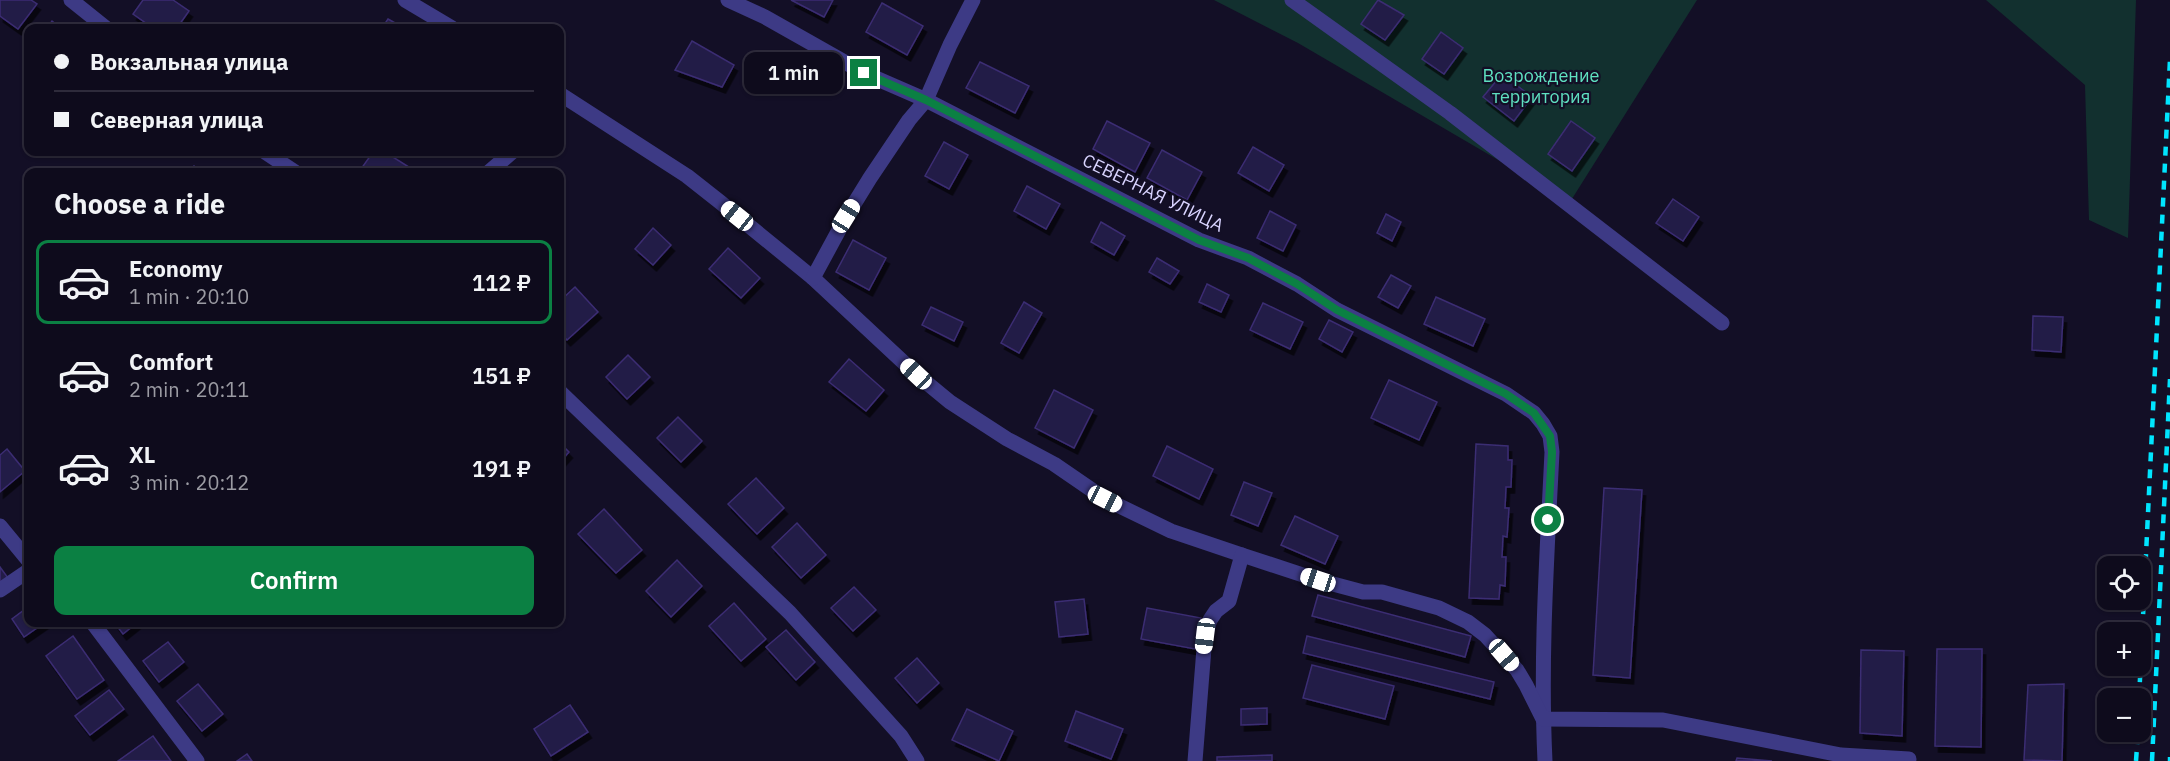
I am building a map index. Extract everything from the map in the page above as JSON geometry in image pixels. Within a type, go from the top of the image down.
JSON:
[{"type":"street","points":[[71,0],[101,24]]},
{"type":"street","points":[[405,0],[445,24]]},
{"type":"street","name":"СЕВЕРНАЯ УЛИЦА","points":[[728,0],[765,17],[864,73],[926,100],[1199,240],[1248,258],[1297,284],[1337,310],[1506,394],[1534,413],[1550,436],[1552,452],[1544,612],[1543,719]]},
{"type":"street","points":[[813,278],[846,216],[870,178],[909,120],[926,100],[973,0]]},
{"type":"street","points":[[1292,0],[1450,113],[1722,323]]},
{"type":"street","points":[[564,102],[586,110],[687,176],[813,278],[916,374],[950,402],[1007,439],[1054,464],[1105,499],[1171,531],[1318,580],[1363,592],[1382,592],[1439,608],[1468,622],[1485,635],[1517,670],[1526,685],[1543,719],[1545,761]]},
{"type":"street","points":[[271,156],[289,168]]},
{"type":"street","points":[[494,168],[507,156]]},
{"type":"street","points":[[564,396],[790,613],[901,736],[917,761]]},
{"type":"street","points":[[0,526],[24,555]]},
{"type":"street","points":[[1195,761],[1205,636],[1210,620],[1216,611],[1229,601],[1242,555]]},
{"type":"street","points":[[0,590],[24,574]]},
{"type":"street","points":[[97,627],[197,761]]},
{"type":"street","points":[[1543,719],[1663,720],[1841,755],[1908,759],[1908,761]]},
{"type":"green space","name":"Возрождение территория","points":[[1214,0],[1697,0],[1570,202],[1298,43]]},
{"type":"green space","points":[[1986,0],[2136,0],[2128,238],[2089,220],[2085,85]]},
{"type":"building","points":[[0,0],[31,0],[37,4],[18,29],[0,16]]},
{"type":"building","points":[[143,0],[173,0],[189,11],[180,24],[147,24],[133,14]]},
{"type":"building","points":[[791,0],[833,0],[824,17]]},
{"type":"building","points":[[1378,0],[1404,15],[1385,40],[1361,24]]},
{"type":"building","points":[[882,3],[923,26],[907,55],[866,32]]},
{"type":"building","points":[[388,19],[397,24],[385,24]]},
{"type":"building","points":[[1441,32],[1463,48],[1444,74],[1422,59]]},
{"type":"building","points":[[692,41],[734,65],[722,87],[675,70]]},
{"type":"building","points":[[980,62],[1029,86],[1015,113],[966,88]]},
{"type":"building","points":[[1502,74],[1532,97],[1514,121],[1483,97]]},
{"type":"building","points":[[1107,121],[1150,143],[1135,172],[1093,149]]},
{"type":"building","points":[[1571,121],[1595,138],[1572,171],[1548,154]]},
{"type":"building","points":[[944,142],[968,155],[949,189],[925,176]]},
{"type":"building","points":[[1253,147],[1284,165],[1269,191],[1238,173]]},
{"type":"building","points":[[1162,150],[1202,172],[1187,200],[1147,178]]},
{"type":"building","points":[[370,156],[391,156],[410,168],[362,168]]},
{"type":"building","points":[[1027,186],[1060,204],[1046,229],[1014,211]]},
{"type":"building","points":[[1673,199],[1699,217],[1683,241],[1656,223]]},
{"type":"building","points":[[1270,211],[1296,225],[1283,251],[1257,238]]},
{"type":"building","points":[[1386,214],[1401,222],[1392,241],[1377,233]]},
{"type":"building","points":[[1101,222],[1125,236],[1114,255],[1091,242]]},
{"type":"building","points":[[653,228],[671,245],[653,265],[635,249]]},
{"type":"building","points":[[853,240],[886,258],[869,290],[836,272]]},
{"type":"building","points":[[728,248],[760,278],[741,298],[709,269]]},
{"type":"building","points":[[1157,258],[1179,271],[1170,284],[1149,272]]},
{"type":"building","points":[[1391,275],[1411,286],[1398,308],[1378,297]]},
{"type":"building","points":[[1207,284],[1229,295],[1221,312],[1199,302]]},
{"type":"building","points":[[575,287],[598,312],[567,340],[564,337],[564,297]]},
{"type":"building","points":[[1436,297],[1485,319],[1473,346],[1424,324]]},
{"type":"building","points":[[1024,302],[1042,313],[1019,353],[1001,343]]},
{"type":"building","points":[[1263,303],[1303,322],[1290,349],[1250,330]]},
{"type":"building","points":[[931,307],[963,322],[954,341],[922,325]]},
{"type":"building","points":[[2033,316],[2063,317],[2061,352],[2032,350]]},
{"type":"building","points":[[1329,320],[1353,332],[1342,352],[1319,339]]},
{"type":"building","points":[[628,355],[650,377],[627,399],[606,377]]},
{"type":"building","points":[[849,359],[884,390],[866,411],[829,382]]},
{"type":"building","points":[[1389,380],[1437,402],[1419,440],[1371,418]]},
{"type":"building","points":[[1054,390],[1093,410],[1074,448],[1035,428]]},
{"type":"building","points":[[678,417],[702,441],[681,462],[657,438]]},
{"type":"building","points":[[1476,444],[1508,446],[1508,460],[1512,460],[1511,487],[1506,487],[1505,508],[1509,508],[1507,537],[1503,536],[1502,557],[1506,557],[1505,586],[1500,585],[1499,599],[1469,598]]},
{"type":"building","points":[[1167,446],[1213,469],[1199,499],[1153,476]]},
{"type":"building","points":[[564,447],[569,452],[564,458]]},
{"type":"building","points":[[7,449],[24,472],[0,492],[0,455]]},
{"type":"building","points":[[756,478],[784,508],[757,534],[728,504]]},
{"type":"building","points":[[1244,482],[1272,493],[1258,526],[1231,515]]},
{"type":"building","points":[[1604,488],[1642,490],[1630,678],[1593,675]]},
{"type":"building","points":[[604,509],[642,550],[616,573],[578,534]]},
{"type":"building","points":[[1295,516],[1338,536],[1325,564],[1281,545]]},
{"type":"building","points":[[797,523],[826,555],[801,578],[772,547]]},
{"type":"building","points":[[677,560],[702,586],[671,617],[646,591]]},
{"type":"building","points":[[0,567],[8,578],[0,583]]},
{"type":"building","points":[[854,587],[876,610],[853,631],[831,608]]},
{"type":"building","points":[[1318,595],[1471,636],[1465,657],[1312,616]]},
{"type":"building","points":[[1084,599],[1088,634],[1059,637],[1055,602]]},
{"type":"building","points":[[734,603],[766,639],[741,661],[709,626]]},
{"type":"building","points":[[1147,608],[1201,618],[1195,649],[1141,639]]},
{"type":"building","points":[[24,610],[24,627],[38,627],[24,637],[12,619]]},
{"type":"building","points":[[118,627],[132,627],[123,634]]},
{"type":"building","points":[[786,630],[815,662],[796,680],[766,647]]},
{"type":"building","points":[[73,636],[104,680],[77,699],[46,656]]},
{"type":"building","points":[[1307,636],[1494,682],[1490,699],[1303,653]]},
{"type":"building","points":[[168,642],[184,662],[159,682],[143,661]]},
{"type":"building","points":[[1937,649],[1982,649],[1981,747],[1935,746]]},
{"type":"building","points":[[1861,650],[1904,651],[1902,736],[1860,733]]},
{"type":"building","points":[[917,658],[939,683],[917,703],[895,678]]},
{"type":"building","points":[[1312,665],[1394,686],[1385,719],[1303,698]]},
{"type":"building","points":[[198,684],[223,714],[202,731],[177,701]]},
{"type":"building","points":[[2064,684],[2062,761],[2024,760],[2028,685]]},
{"type":"building","points":[[109,690],[124,709],[90,735],[75,716]]},
{"type":"building","points":[[570,705],[588,732],[551,756],[534,729]]},
{"type":"building","points":[[1267,708],[1267,724],[1241,725],[1241,709]]},
{"type":"building","points":[[967,709],[1013,731],[999,761],[952,740]]},
{"type":"building","points":[[1076,711],[1123,729],[1111,759],[1065,741]]},
{"type":"building","points":[[153,736],[171,761],[118,761]]},
{"type":"building","points":[[247,754],[252,761],[237,761]]},
{"type":"building","points":[[1272,755],[1272,761],[1217,761],[1217,757]]},
{"type":"building","points":[[1737,758],[1772,761],[1736,761]]},
{"type":"railway","points":[[2140,688],[2170,59]]},
{"type":"railway","points":[[2152,761],[2170,379]]},
{"type":"railway","points":[[2136,761],[2137,742]]},
{"type":"route","points":[[864,73],[926,100],[1199,240],[1248,258],[1297,284],[1337,310],[1522,403],[1534,413],[1550,436],[1552,452],[1548,520]]}]
